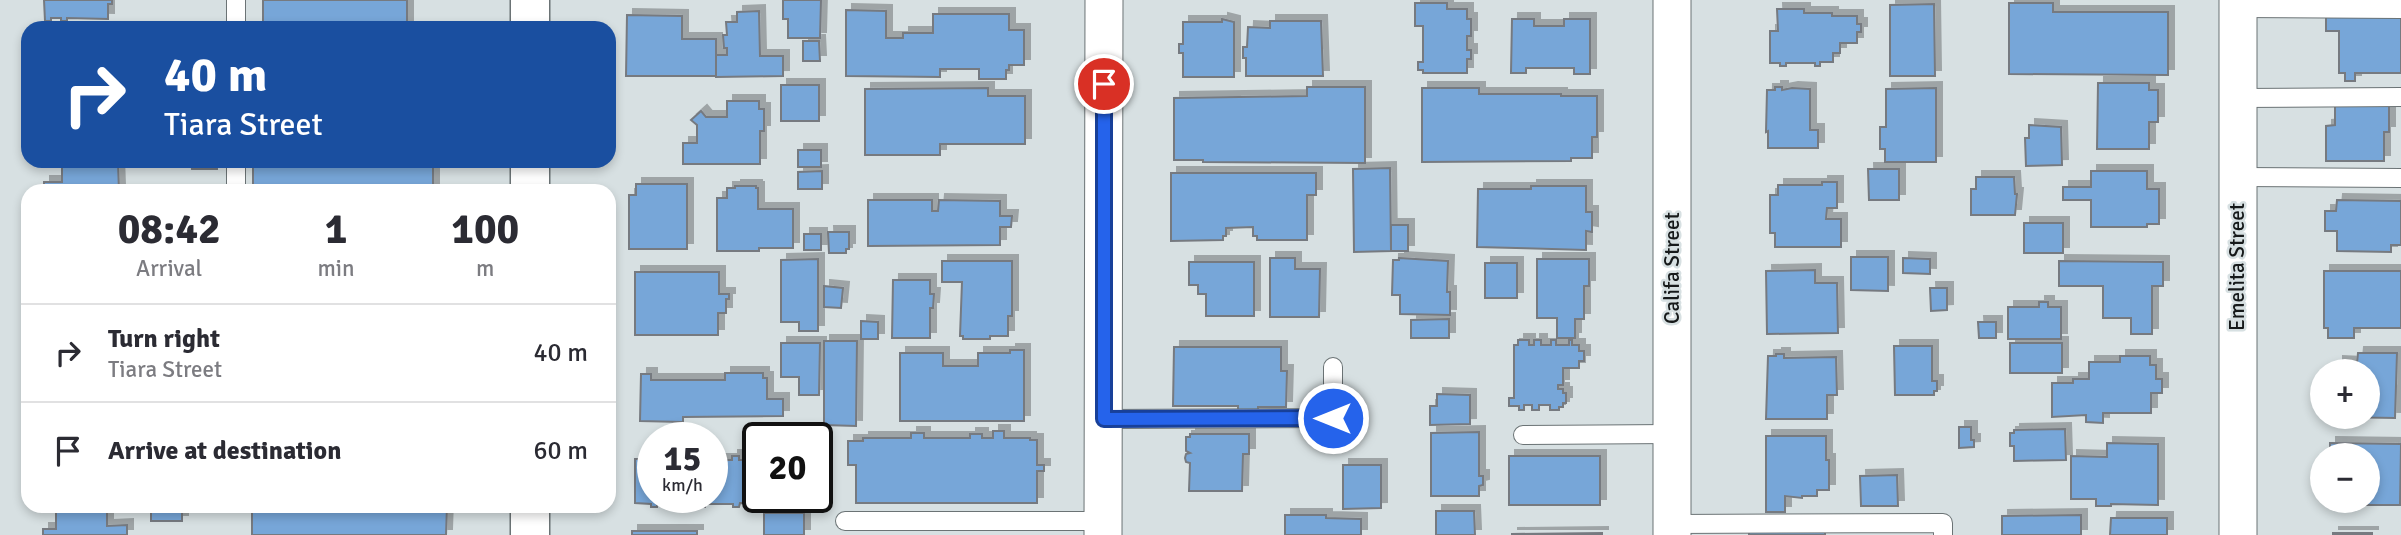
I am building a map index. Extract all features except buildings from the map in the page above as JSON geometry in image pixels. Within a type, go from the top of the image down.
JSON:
[{"type":"main road","points":[[530,0],[530,21]]},
{"type":"main road","points":[[530,513],[530,535]]},
{"type":"street","points":[[1103,528],[1104,0]]},
{"type":"street","name":"Califa Street","points":[[1672,0],[1672,530]]},
{"type":"street","name":"Emelita Street","points":[[2238,4],[2238,535]]},
{"type":"lane","points":[[236,0],[236,21]]},
{"type":"lane","points":[[2238,4],[2401,9]]},
{"type":"lane","points":[[2238,98],[2401,97]]},
{"type":"lane","points":[[2237,177],[2401,178]]},
{"type":"lane","points":[[1104,419],[1333,418],[1333,367]]},
{"type":"lane","points":[[1523,435],[1672,434]]},
{"type":"lane","points":[[845,521],[1103,528]]},
{"type":"lane","points":[[1672,530],[1943,523],[1943,535]]},
{"type":"route","points":[[1104,84],[1104,419],[1333,418]]}]
